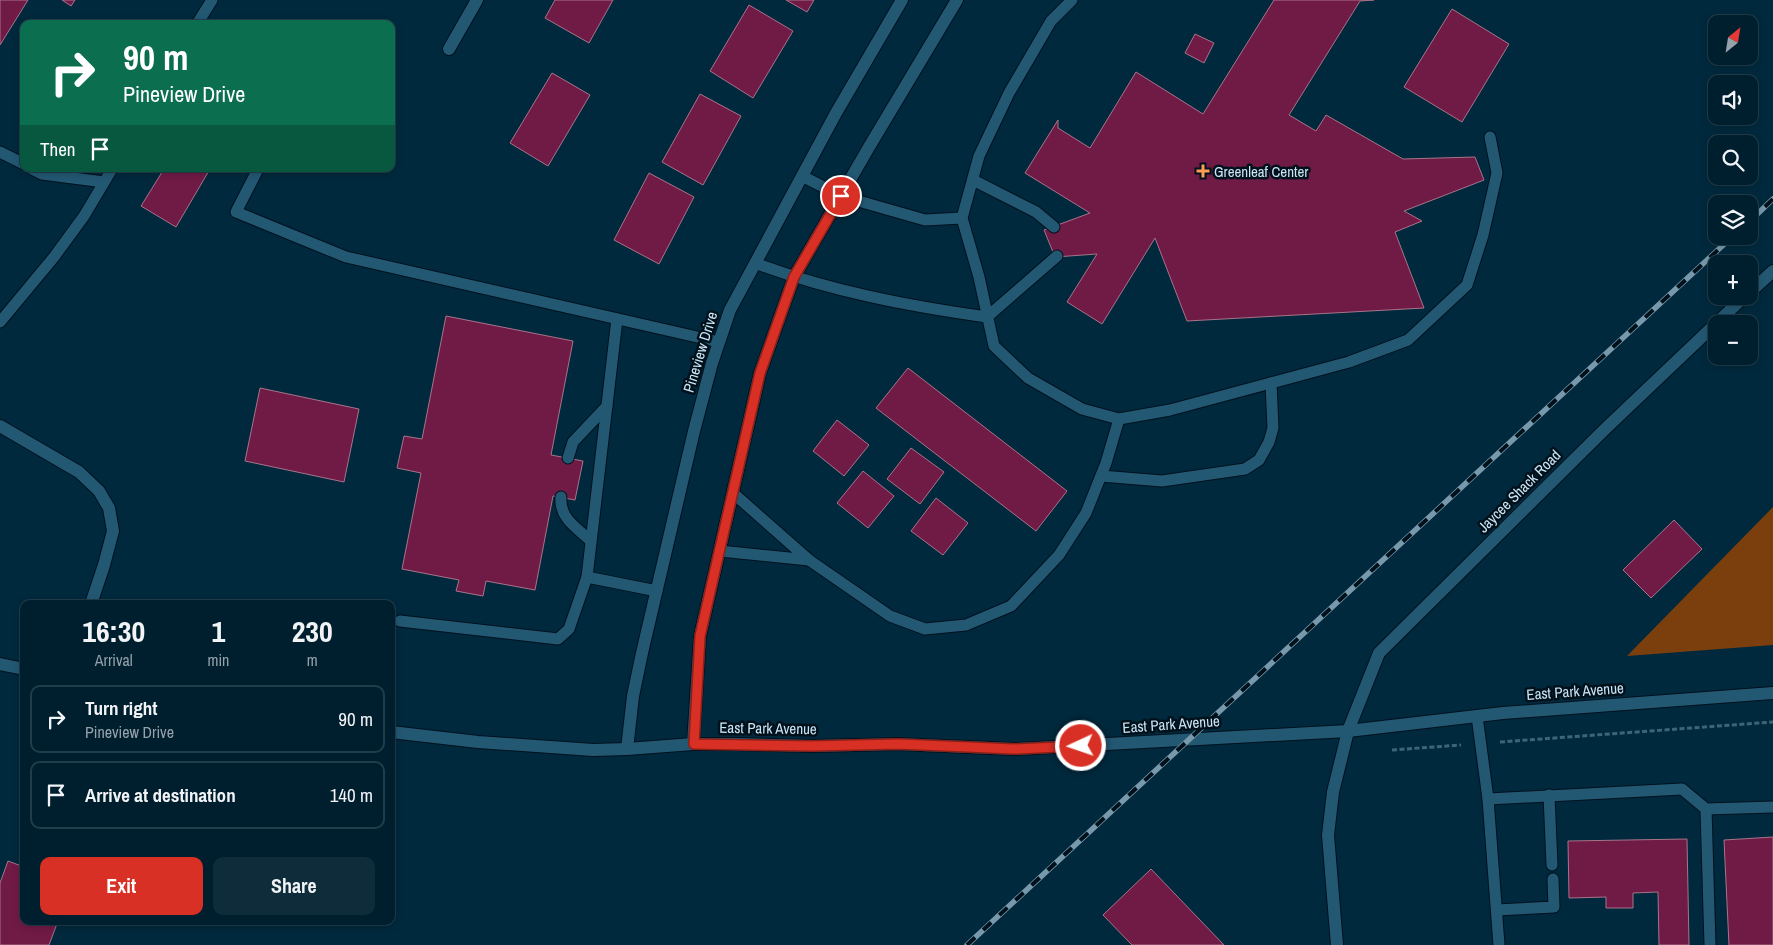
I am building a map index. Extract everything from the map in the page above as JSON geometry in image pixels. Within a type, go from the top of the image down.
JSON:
[{"type":"street","points":[[449,49],[476,0]]},
{"type":"street","name":"Pineview Drive","points":[[627,749],[633,696],[694,431],[730,310],[836,113],[902,0]]},
{"type":"street","points":[[694,744],[700,636],[760,373],[794,277],[957,0]]},
{"type":"street","points":[[1758,285],[1773,271]]},
{"type":"street","name":"Jaycee Shack Road","points":[[1336,945],[1328,835],[1333,792],[1348,731],[1379,653],[1604,430],[1736,305]]},
{"type":"street","points":[[0,426],[79,472],[100,491],[109,508],[112,532],[92,600]]},
{"type":"street","points":[[0,664],[20,668]]},
{"type":"street","name":"East Park Avenue","points":[[395,732],[593,750],[694,744],[813,746],[898,744],[1014,749],[1348,731],[1477,716],[1773,693]]},
{"type":"lane","points":[[200,20],[212,0]]},
{"type":"lane","points":[[1072,0],[1051,21],[1009,93],[979,156],[962,218],[979,276],[994,346],[1028,378],[1082,408],[1119,420],[1170,410],[1349,362],[1408,340],[1467,285],[1483,235],[1497,173],[1490,137]]},
{"type":"lane","points":[[0,152],[20,162]]},
{"type":"lane","points":[[38,172],[104,182]]},
{"type":"lane","points":[[0,322],[54,257],[84,216],[110,172]]},
{"type":"lane","points":[[256,172],[236,212],[346,257],[719,342]]},
{"type":"lane","points":[[802,176],[841,196],[925,220],[962,218]]},
{"type":"lane","points":[[973,180],[1036,212],[1054,227]]},
{"type":"lane","points":[[755,263],[839,290],[917,307],[987,317],[1057,256]]},
{"type":"lane","points":[[400,621],[558,639],[569,629],[587,577],[617,319]]},
{"type":"lane","points":[[1101,476],[1162,481],[1245,469],[1259,460],[1269,442],[1273,428],[1271,383]]},
{"type":"lane","points":[[568,458],[572,442],[607,406]]},
{"type":"lane","points":[[733,493],[809,560],[890,616],[925,629],[966,625],[1010,606],[1060,555],[1086,513],[1101,476],[1119,420]]},
{"type":"lane","points":[[561,498],[560,507],[563,515],[591,541]]},
{"type":"lane","points":[[720,551],[809,560]]},
{"type":"lane","points":[[587,577],[657,590]]},
{"type":"lane","points":[[1477,716],[1488,799],[1499,945]]},
{"type":"lane","points":[[1488,799],[1682,789],[1706,809],[1773,807]]},
{"type":"lane","points":[[1549,795],[1552,865]]},
{"type":"lane","points":[[1706,809],[1710,945]]},
{"type":"lane","points":[[1496,910],[1554,907],[1553,879]]},
{"type":"path","points":[[1392,750],[1773,722]]},
{"type":"shaded area","points":[[1773,507],[1773,645],[1627,656]]},
{"type":"building","points":[[0,0],[28,0],[0,45]]},
{"type":"building","points":[[62,0],[75,0],[71,6]]},
{"type":"building","points":[[555,0],[613,0],[589,43],[545,18]]},
{"type":"building","points":[[786,0],[814,0],[807,12]]},
{"type":"building","points":[[1274,0],[1374,0],[1360,1],[1289,115],[1316,131],[1326,115],[1403,159],[1475,157],[1484,180],[1404,211],[1422,221],[1395,232],[1424,308],[1187,321],[1155,238],[1102,324],[1067,302],[1097,254],[1055,257],[1044,230],[1090,213],[1025,173],[1058,120],[1058,128],[1090,148],[1136,72],[1203,114]]},
{"type":"building","points":[[749,5],[793,31],[753,98],[710,71]]},
{"type":"building","points":[[1452,9],[1509,44],[1462,122],[1404,87]]},
{"type":"building","points":[[1195,34],[1214,43],[1204,63],[1185,53]]},
{"type":"building","points":[[552,73],[590,95],[548,166],[510,143]]},
{"type":"building","points":[[700,94],[741,116],[703,185],[662,162]]},
{"type":"building","points":[[162,172],[208,172],[176,227],[141,206]]},
{"type":"building","points":[[649,173],[694,197],[659,264],[614,240]]},
{"type":"building","points":[[446,316],[573,341],[551,455],[583,461],[575,500],[553,496],[535,590],[486,581],[483,596],[456,591],[459,580],[402,569],[421,473],[397,468],[404,436],[422,439]]},
{"type":"building","points":[[908,368],[1067,491],[1036,531],[876,408]]},
{"type":"building","points":[[260,388],[359,409],[344,482],[245,461]]},
{"type":"building","points":[[837,420],[869,445],[844,476],[813,451]]},
{"type":"building","points":[[911,448],[944,472],[920,504],[887,479]]},
{"type":"building","points":[[863,471],[894,496],[868,528],[837,503]]},
{"type":"building","points":[[936,498],[968,523],[943,555],[911,531]]},
{"type":"building","points":[[1674,520],[1702,549],[1651,598],[1623,570]]},
{"type":"building","points":[[1773,837],[1773,945],[1729,945],[1724,840]]},
{"type":"building","points":[[1687,839],[1689,945],[1659,945],[1658,892],[1633,893],[1633,908],[1606,908],[1606,897],[1569,898],[1568,841]]},
{"type":"building","points":[[8,861],[20,866],[20,925],[56,925],[49,945],[0,945],[0,883]]},
{"type":"building","points":[[1151,869],[1224,945],[1132,945],[1103,915]]},
{"type":"railway","points":[[1758,213],[1773,199]]},
{"type":"railway","points":[[967,945],[1723,245]]},
{"type":"place","name":"Greenleaf Center","points":[[1203,171]]},
{"type":"route","points":[[841,196],[794,277],[760,373],[700,636],[694,744],[813,746],[898,744],[1014,749],[1081,746]]}]
